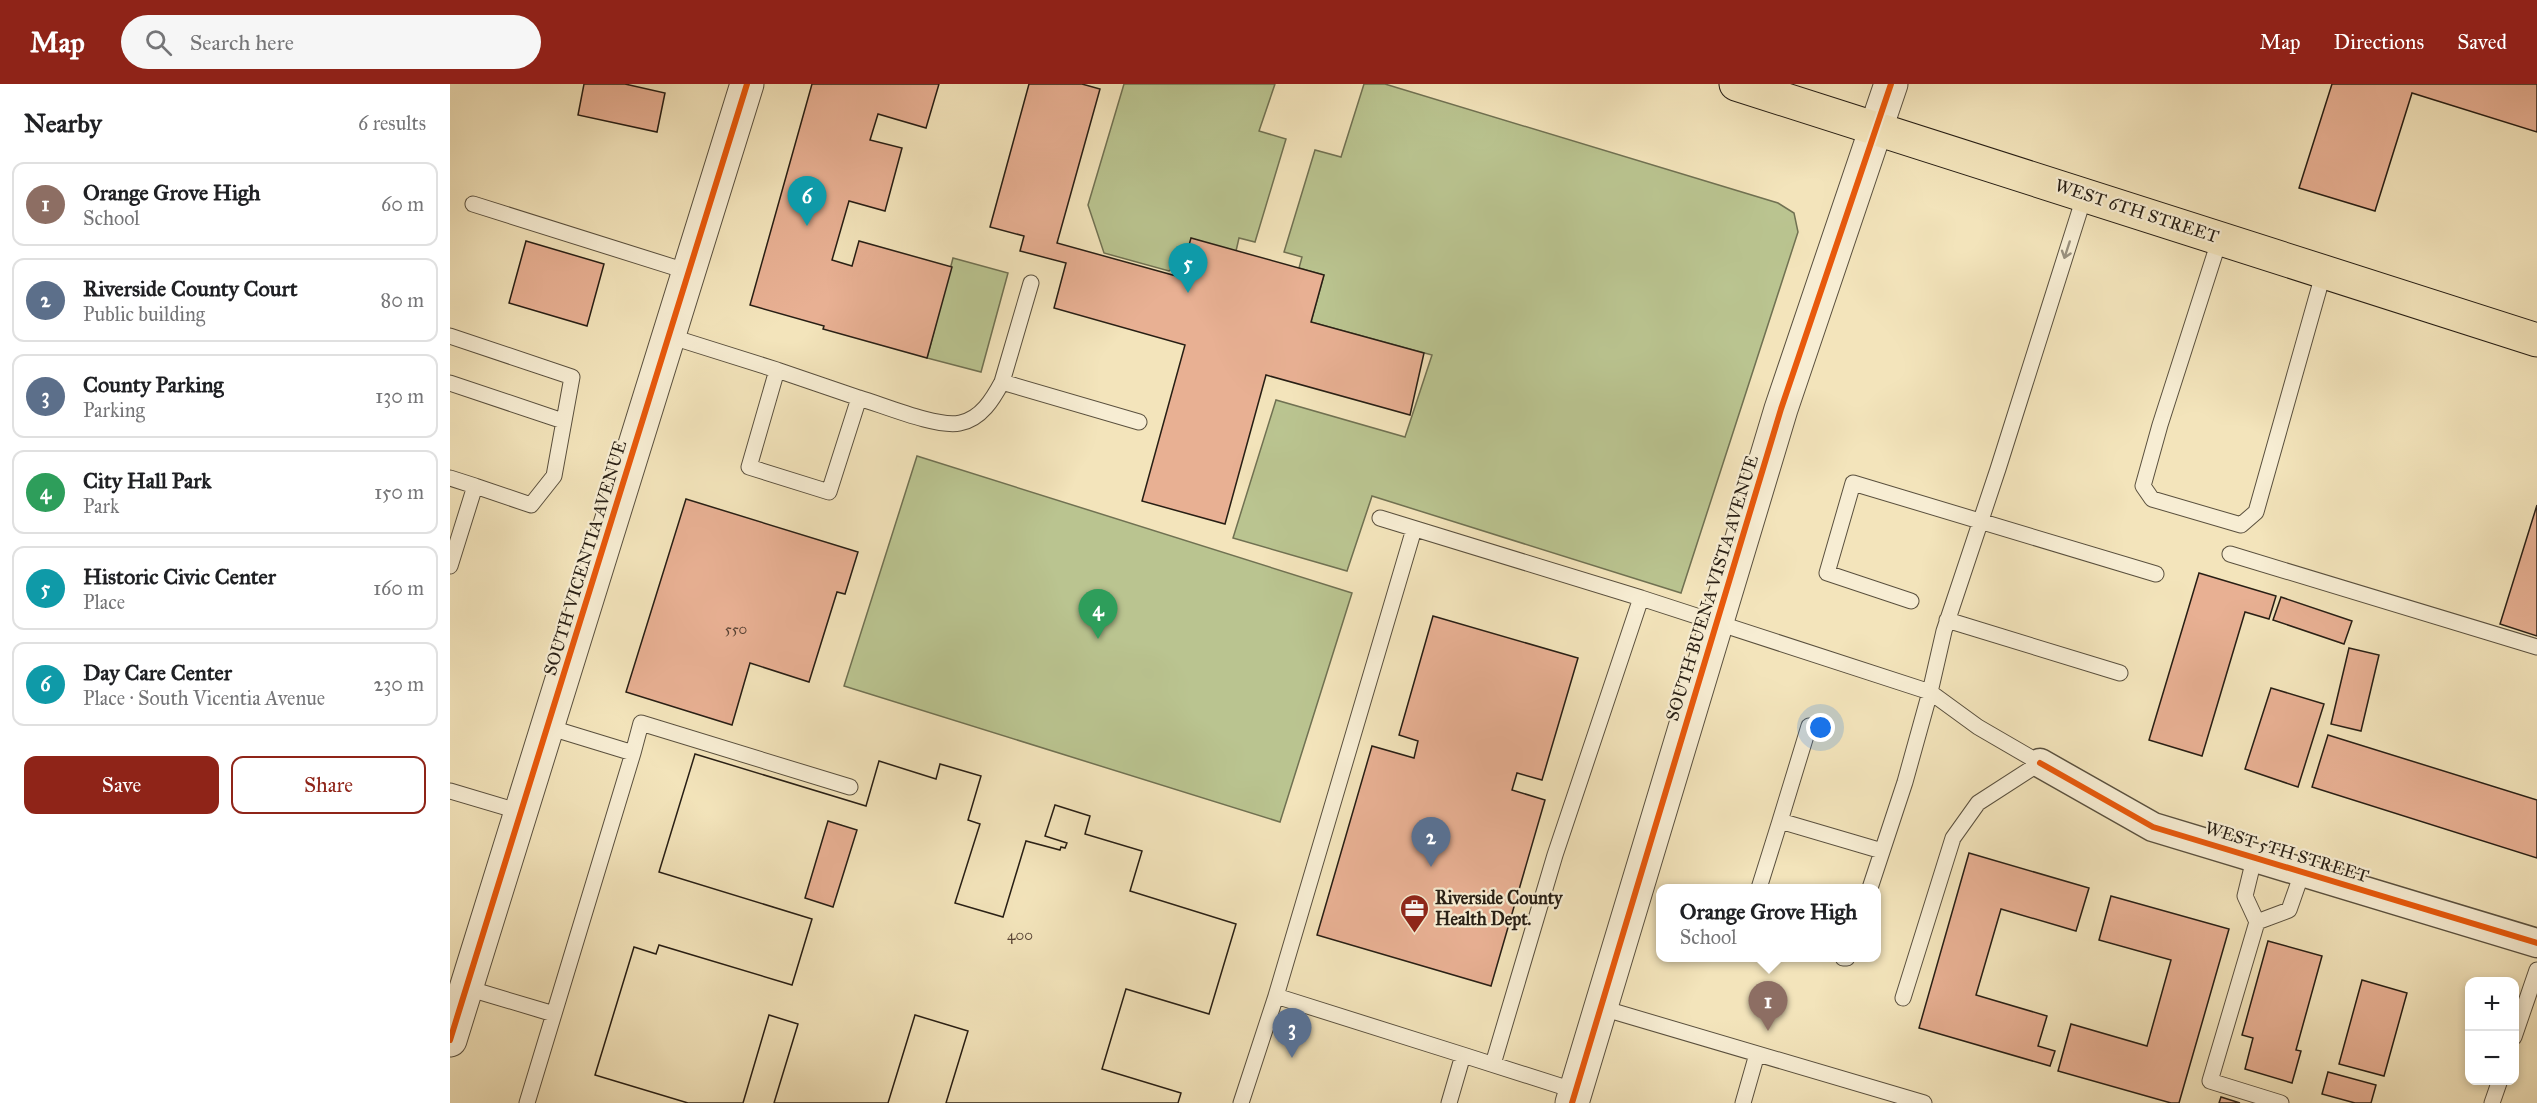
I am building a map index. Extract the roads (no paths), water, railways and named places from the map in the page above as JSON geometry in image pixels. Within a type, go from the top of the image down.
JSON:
[{"type":"main road","name":"WEST 6TH STREET","points":[[1736,84],[2537,340]]},
{"type":"street","name":"SOUTH BUENA VISTA AVENUE","points":[[1574,1097],[1800,350],[1891,84]]},
{"type":"street","name":"SOUTH VICENTIA AVENUE","points":[[450,1040],[689,272],[742,85]]},
{"type":"street","name":"WEST 5TH STREET","points":[[2040,763],[2153,827],[2537,943]]},
{"type":"lane","points":[[1871,884],[1905,782],[1947,620],[2085,194]]},
{"type":"lane","points":[[473,204],[689,272]]},
{"type":"lane","points":[[2220,238],[2143,486],[2152,499],[2241,525],[2256,512],[2324,271]]},
{"type":"lane","points":[[669,336],[933,422],[959,424],[978,415],[992,402],[1002,381],[1031,283]]},
{"type":"lane","points":[[450,336],[572,377],[554,476],[531,505],[450,478]]},
{"type":"lane","points":[[777,370],[749,467],[829,492],[859,398]]},
{"type":"lane","points":[[1002,381],[1139,422]]},
{"type":"lane","points":[[450,383],[563,421]]},
{"type":"lane","points":[[1911,601],[1827,573],[1853,483],[2156,574]]},
{"type":"lane","points":[[450,566],[475,486]]},
{"type":"lane","points":[[1380,518],[1718,622],[1930,692],[1978,727],[2040,763],[1978,803],[1953,838],[1904,998]]},
{"type":"lane","points":[[1241,1103],[1276,996],[1414,529]]},
{"type":"lane","points":[[2230,554],[2537,647]]},
{"type":"lane","points":[[1493,1064],[1555,855],[1641,598]]},
{"type":"lane","points":[[1947,620],[2120,673]]},
{"type":"lane","points":[[527,1103],[641,723],[850,787]]},
{"type":"lane","points":[[1760,884],[1809,726]]},
{"type":"lane","points":[[548,727],[633,753]]},
{"type":"lane","points":[[450,791],[521,812]]},
{"type":"lane","points":[[1780,821],[1882,851]]},
{"type":"lane","points":[[2254,858],[2245,896],[2257,922],[2210,1081],[2281,1103]]},
{"type":"lane","points":[[2257,922],[2289,910],[2302,873]]},
{"type":"lane","points":[[2516,1031],[2537,970]]},
{"type":"lane","points":[[467,988],[554,1014]]},
{"type":"lane","points":[[1276,996],[1493,1064],[1574,1097]]},
{"type":"lane","points":[[1602,1008],[1924,1103]]},
{"type":"lane","points":[[1449,1103],[1462,1054]]},
{"type":"lane","points":[[1743,1103],[1757,1054]]},
{"type":"lane","points":[[2493,1103],[2498,1085]]},
{"type":"place","name":"Day Care Center","points":[[807,226]]},
{"type":"place","name":"Historic Civic Center","points":[[1188,293]]},
{"type":"place","name":"City Hall Park","points":[[1098,639]]},
{"type":"place","name":"Riverside County Court","points":[[1431,867]]},
{"type":"place","name":"Riverside County Health Dept.","points":[[1414,934]]},
{"type":"place","name":"Orange Grove High","points":[[1768,1031]]},
{"type":"place","name":"County Parking","points":[[1292,1058]]}]
